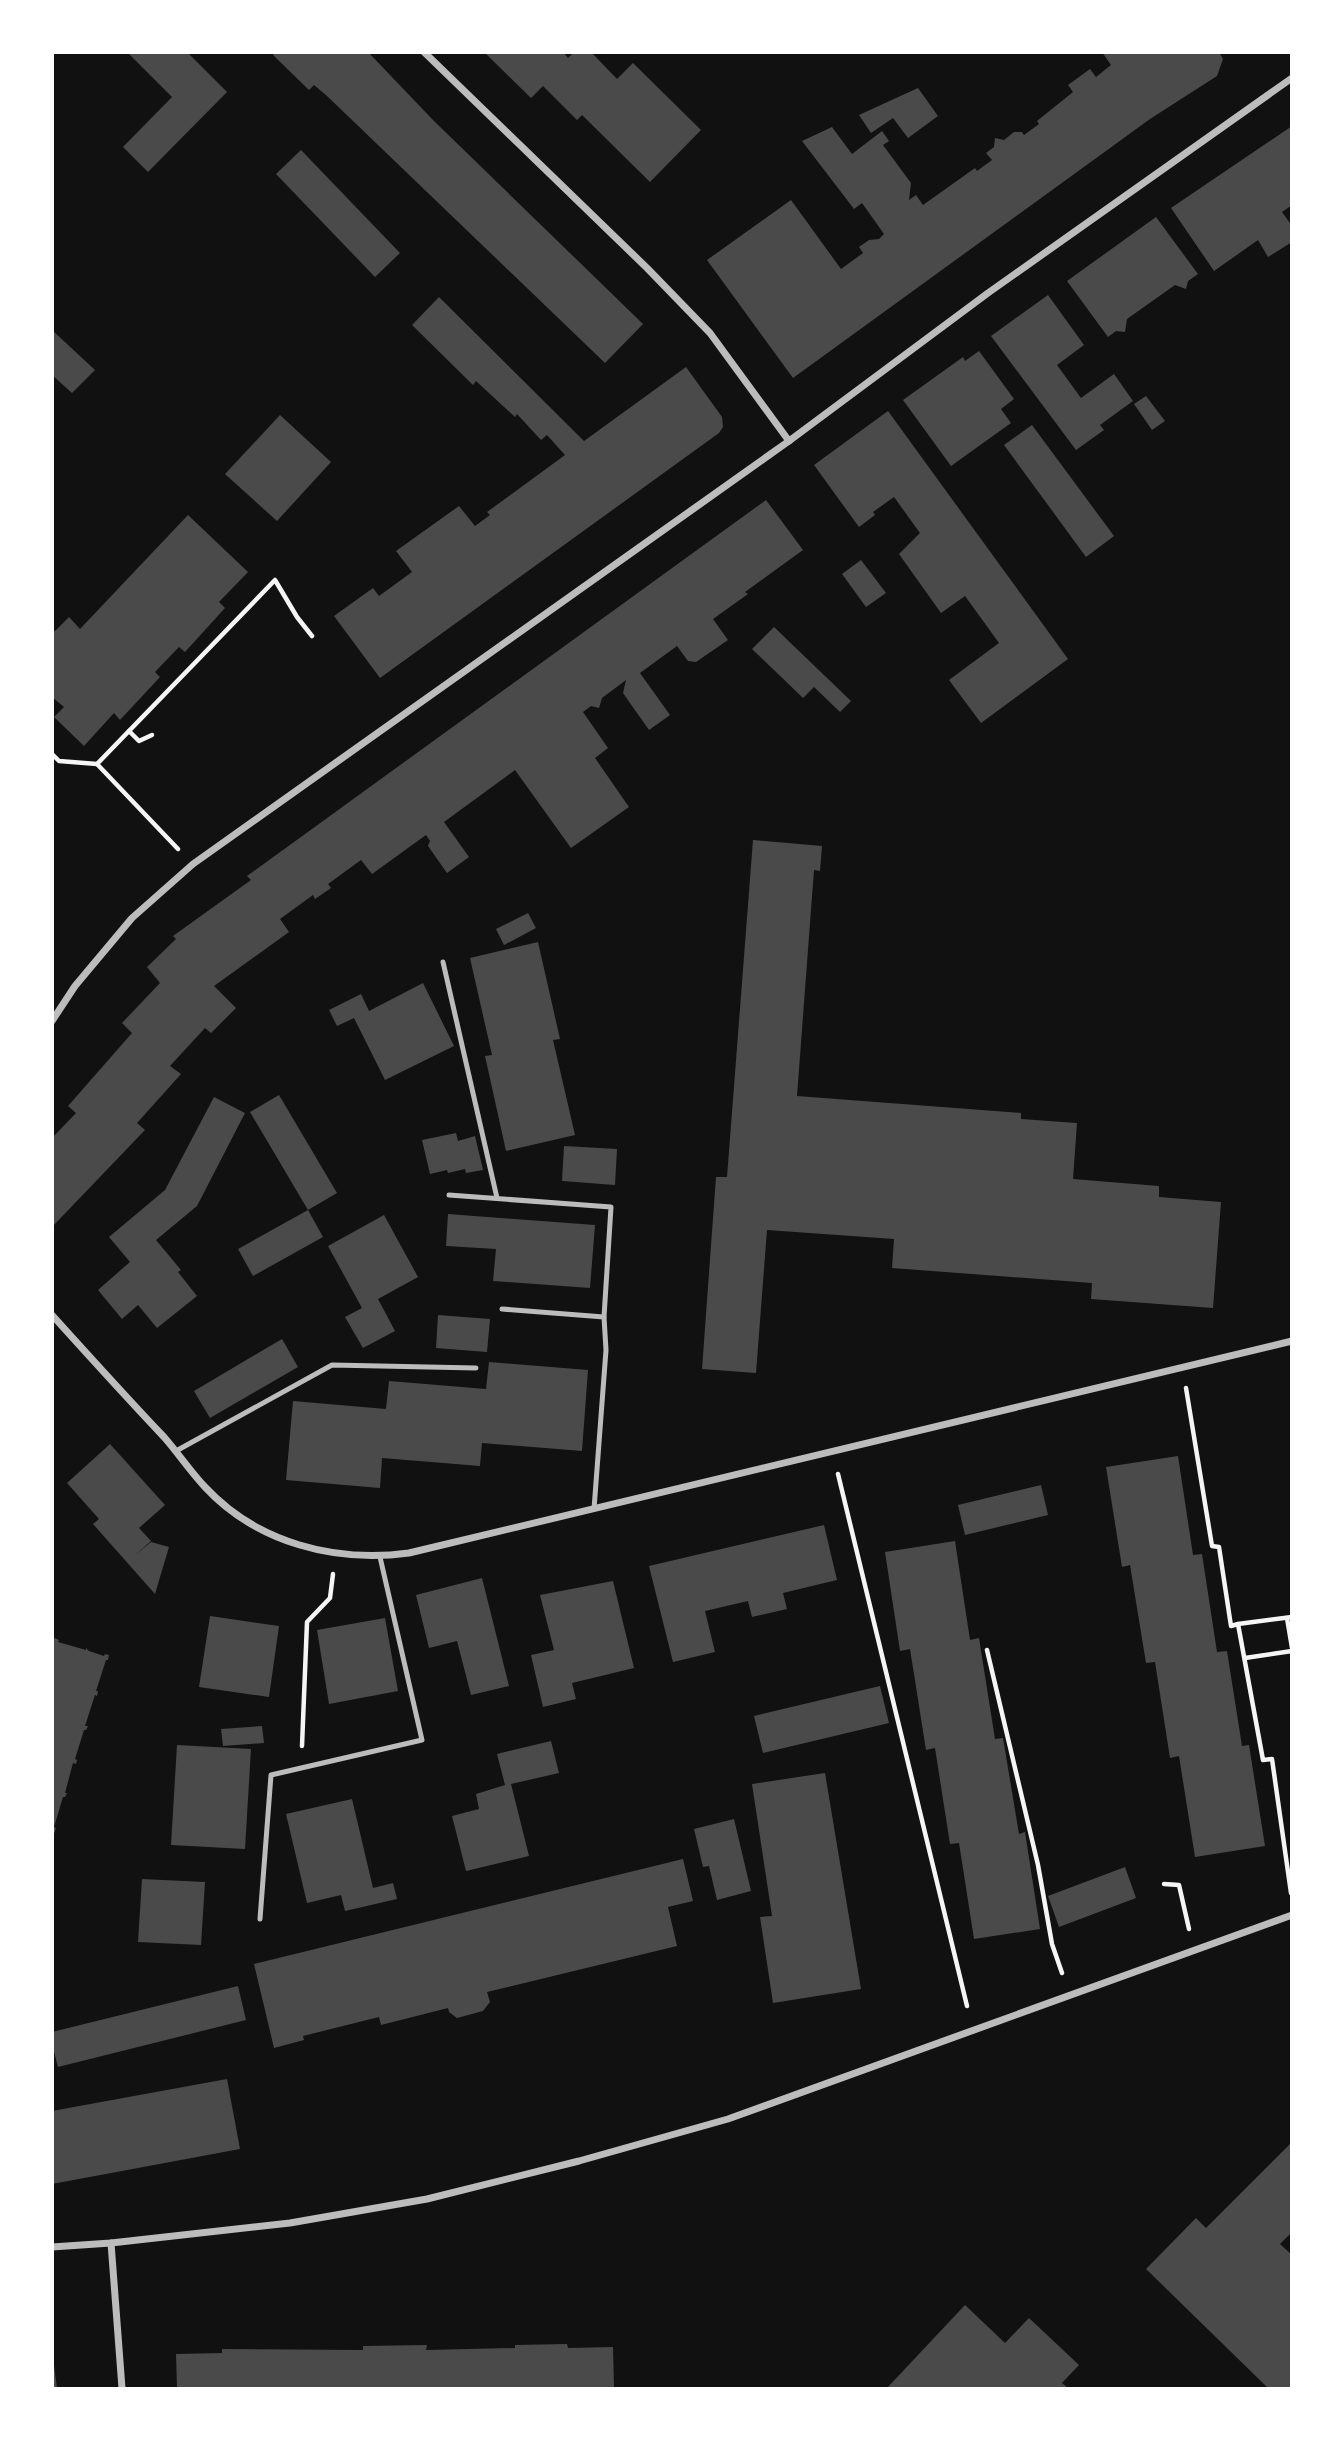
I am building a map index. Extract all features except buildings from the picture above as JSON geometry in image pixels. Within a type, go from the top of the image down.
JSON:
[{"type":"street","points":[[424,52],[647,268],[710,333],[789,441]]},
{"type":"street","points":[[52,1021],[75,986],[132,918],[193,864],[789,441],[999,285],[1292,78]]},
{"type":"street","points":[[52,1315],[176,1451],[206,1488],[242,1518],[274,1536],[308,1549],[336,1555],[380,1557],[409,1553],[1292,1341]]},
{"type":"street","points":[[52,2247],[111,2244],[290,2224],[427,2199],[566,2165],[728,2119],[1292,1915]]},
{"type":"street","points":[[111,2244],[122,2389]]},
{"type":"lane","points":[[443,962],[498,1198]]},
{"type":"lane","points":[[449,1195],[611,1207],[604,1317],[606,1350],[594,1509]]},
{"type":"lane","points":[[502,1309],[604,1317]]},
{"type":"lane","points":[[176,1451],[332,1364],[476,1368]]},
{"type":"lane","points":[[260,1919],[271,1775],[422,1740],[380,1557]]},
{"type":"path","points":[[97,765],[275,580],[312,636]]},
{"type":"path","points":[[129,731],[138,741],[152,735]]},
{"type":"path","points":[[52,754],[59,761],[97,765],[193,864]]},
{"type":"path","points":[[1183,1367],[1212,1546],[1219,1547],[1231,1626],[1289,1618],[1292,1649],[1245,1658]]},
{"type":"path","points":[[832,1451],[973,2031]]},
{"type":"path","points":[[307,1767],[301,1741],[307,1622],[330,1598],[336,1555]]},
{"type":"path","points":[[1238,1624],[1263,1760],[1272,1759],[1292,1897]]},
{"type":"path","points":[[987,1650],[1038,1865],[1052,1944],[1069,1994]]},
{"type":"path","points":[[1164,1884],[1179,1885],[1194,1950]]}]
